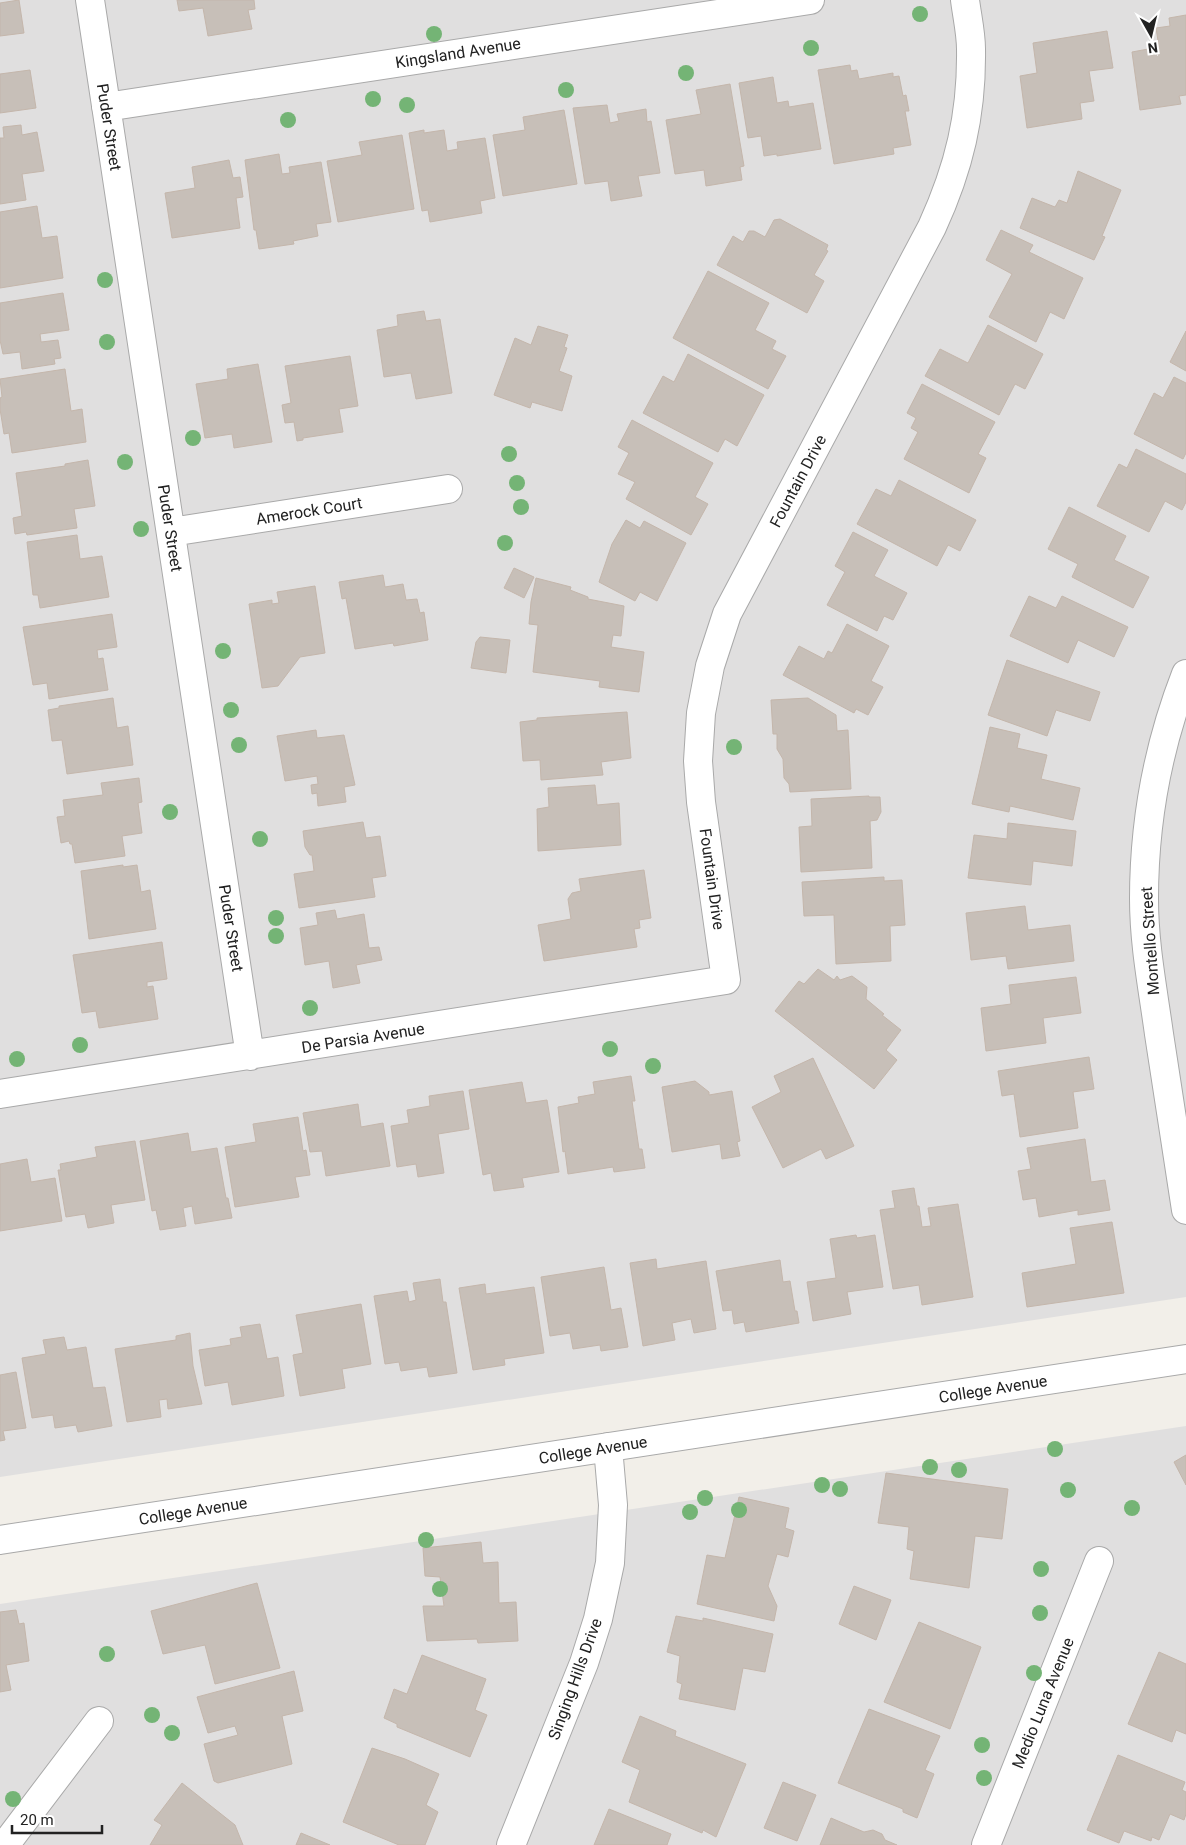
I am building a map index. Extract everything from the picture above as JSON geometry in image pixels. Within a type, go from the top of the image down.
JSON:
[{"type":"street","name":"Puder Street","points":[[90,0],[250,1056]]},
{"type":"street","name":"Kingsland Avenue","points":[[106,106],[668,11],[810,0]]},
{"type":"street","name":"Fountain Drive","points":[[726,980],[698,761],[701,713],[710,666],[728,614],[927,236],[946,196],[963,144],[970,96],[971,48],[965,0]]},
{"type":"street","name":"Amerock Court","points":[[170,532],[448,489]]},
{"type":"street","name":"Montello Street","points":[[1186,674],[1174,704],[1158,765],[1148,827],[1144,900],[1148,963],[1186,1210]]},
{"type":"street","name":"De Parsia Avenue","points":[[0,1094],[726,980]]},
{"type":"street","name":"College Avenue","points":[[0,1540],[1186,1359]]},
{"type":"street","name":"Singing Hills Drive","points":[[511,1845],[584,1663],[598,1619],[610,1563],[613,1505],[608,1447]]},
{"type":"street","name":"Medio Luna Avenue","points":[[986,1845],[1100,1561]]},
{"type":"street","points":[[6,1845],[99,1721]]},
{"type":"shaded area","points":[[0,0],[1186,0],[1186,1297],[0,1477]]},
{"type":"shaded area","points":[[1186,1426],[1186,1845],[0,1845],[0,1604]]},
{"type":"building","points":[[19,0],[24,33],[0,36],[0,3]]},
{"type":"building","points":[[177,0],[254,0],[255,9],[248,10],[252,29],[208,36],[203,8],[179,11]]},
{"type":"building","points":[[1186,15],[1186,95],[1179,96],[1181,104],[1140,110],[1132,52],[1159,47],[1156,28],[1170,26],[1169,18]]},
{"type":"building","points":[[1107,31],[1113,68],[1089,71],[1094,101],[1080,103],[1082,119],[1027,128],[1020,76],[1037,73],[1033,43]]},
{"type":"building","points":[[850,65],[851,71],[857,70],[859,79],[893,73],[893,77],[899,76],[903,96],[906,95],[909,111],[905,111],[911,145],[893,148],[894,154],[834,164],[818,70]]},
{"type":"building","points":[[30,70],[36,108],[0,113],[0,74]]},
{"type":"building","points":[[773,77],[777,103],[788,101],[789,107],[813,103],[821,149],[777,156],[777,154],[764,156],[761,136],[748,138],[739,83]]},
{"type":"building","points":[[730,84],[744,166],[740,167],[742,180],[706,186],[704,170],[675,174],[666,120],[701,114],[696,90]]},
{"type":"building","points":[[607,105],[610,123],[619,121],[617,114],[646,109],[647,122],[651,121],[660,173],[638,176],[642,196],[611,201],[608,181],[585,184],[573,108]]},
{"type":"building","points":[[564,110],[577,184],[503,196],[493,135],[525,130],[523,117]]},
{"type":"building","points":[[21,125],[22,135],[37,132],[44,171],[22,174],[26,200],[0,204],[0,138],[4,138],[3,127]]},
{"type":"building","points":[[424,130],[424,133],[444,130],[447,151],[458,149],[457,142],[485,138],[495,198],[480,201],[482,213],[430,222],[428,210],[422,211],[409,133]]},
{"type":"building","points":[[402,135],[414,209],[338,222],[327,161],[362,155],[359,142]]},
{"type":"building","points":[[279,154],[282,174],[290,173],[289,167],[321,162],[331,222],[316,224],[318,236],[293,241],[294,244],[259,249],[256,230],[254,230],[245,160]]},
{"type":"building","points":[[229,160],[233,178],[240,177],[243,197],[236,198],[240,228],[172,238],[165,193],[195,188],[192,167]]},
{"type":"building","points":[[1078,171],[1121,190],[1102,236],[1105,237],[1094,260],[1020,228],[1032,198],[1055,207],[1059,200],[1067,203]]},
{"type":"building","points":[[37,206],[42,238],[57,236],[63,278],[0,288],[0,212]]},
{"type":"building","points":[[780,219],[828,245],[826,250],[828,251],[814,275],[824,281],[807,313],[717,265],[733,236],[743,242],[749,231],[754,231],[765,237],[774,220]]},
{"type":"building","points":[[1001,230],[1033,245],[1029,252],[1083,278],[1064,319],[1050,312],[1036,342],[989,317],[1012,274],[986,260]]},
{"type":"building","points":[[708,271],[769,303],[755,330],[776,341],[772,349],[786,356],[768,389],[673,338]]},
{"type":"building","points":[[63,293],[69,330],[40,334],[41,342],[58,340],[61,358],[54,359],[55,364],[22,369],[20,352],[3,354],[0,340],[0,303]]},
{"type":"building","points":[[424,311],[426,321],[440,319],[452,393],[416,399],[411,373],[384,377],[377,330],[398,326],[397,315]]},
{"type":"building","points":[[988,325],[1043,354],[1025,389],[1015,384],[999,415],[925,376],[940,349],[968,363]]},
{"type":"building","points":[[538,326],[568,335],[564,347],[567,348],[559,371],[572,376],[562,411],[532,402],[530,408],[494,395],[515,338],[531,345]]},
{"type":"building","points":[[1186,331],[1186,371],[1170,362]]},
{"type":"building","points":[[688,354],[764,395],[737,446],[725,439],[718,452],[643,413],[663,376],[674,382]]},
{"type":"building","points":[[350,356],[358,406],[339,409],[343,432],[303,438],[303,440],[297,441],[294,422],[285,423],[282,405],[291,403],[285,366]]},
{"type":"building","points":[[258,364],[272,442],[234,448],[232,434],[205,438],[196,384],[228,379],[227,369]]},
{"type":"building","points":[[65,369],[71,411],[82,409],[86,442],[12,453],[9,433],[4,434],[0,409],[0,398],[2,397],[0,379]]},
{"type":"building","points":[[1174,377],[1186,383],[1186,453],[1183,459],[1134,434],[1154,393],[1163,398]]},
{"type":"building","points":[[922,384],[995,422],[978,454],[986,458],[969,493],[904,459],[918,432],[911,428],[916,418],[907,413]]},
{"type":"building","points":[[632,420],[713,463],[695,497],[708,504],[691,535],[626,499],[635,482],[618,474],[629,453],[618,447]]},
{"type":"building","points":[[1136,449],[1186,474],[1186,502],[1182,510],[1165,501],[1149,532],[1097,506],[1119,464],[1127,468]]},
{"type":"building","points":[[88,460],[95,506],[74,509],[77,528],[27,535],[26,532],[15,534],[13,518],[22,516],[16,473],[65,466],[65,464]]},
{"type":"building","points":[[899,480],[976,520],[960,551],[948,545],[937,566],[857,524],[876,489],[891,496]]},
{"type":"building","points":[[1069,507],[1126,536],[1114,560],[1149,577],[1133,608],[1072,577],[1078,564],[1048,549]]},
{"type":"building","points":[[626,520],[640,528],[644,521],[686,543],[657,601],[640,592],[635,601],[599,582],[612,544]]},
{"type":"building","points":[[853,532],[888,550],[874,576],[907,593],[893,620],[884,616],[877,631],[827,605],[845,572],[835,566]]},
{"type":"building","points":[[77,535],[80,559],[102,556],[109,597],[40,608],[38,595],[33,595],[27,542]]},
{"type":"building","points":[[514,568],[534,577],[524,598],[504,588]]},
{"type":"building","points":[[383,575],[385,587],[403,584],[406,600],[417,599],[420,613],[424,612],[428,640],[394,646],[393,643],[355,649],[346,598],[342,599],[339,582]]},
{"type":"building","points":[[536,578],[571,587],[570,590],[588,597],[588,599],[624,606],[621,636],[613,635],[611,647],[644,652],[639,692],[599,687],[600,681],[533,672],[538,625],[529,624]]},
{"type":"building","points":[[315,586],[325,653],[300,657],[278,686],[262,688],[249,604],[272,600],[272,604],[279,603],[277,592]]},
{"type":"building","points":[[1029,596],[1056,608],[1062,596],[1128,627],[1114,657],[1078,640],[1068,663],[1010,636]]},
{"type":"building","points":[[112,614],[117,647],[97,650],[98,659],[103,658],[108,690],[49,699],[47,683],[33,685],[23,627]]},
{"type":"building","points":[[847,624],[889,646],[871,681],[883,687],[868,715],[856,709],[854,713],[783,675],[799,646],[824,659],[828,651],[832,653]]},
{"type":"building","points":[[480,637],[510,640],[506,673],[471,668],[476,642]]},
{"type":"building","points":[[1007,660],[1100,692],[1090,721],[1056,710],[1047,736],[988,715]]},
{"type":"building","points":[[113,698],[117,728],[128,726],[133,765],[67,774],[62,740],[52,741],[48,710],[59,708],[59,706]]},
{"type":"building","points":[[808,698],[836,715],[837,731],[848,730],[851,789],[790,792],[789,784],[784,778],[783,759],[777,749],[777,734],[773,734],[771,700]]},
{"type":"building","points":[[627,712],[631,758],[601,762],[603,775],[541,780],[540,760],[523,761],[520,722],[537,720],[537,718]]},
{"type":"building","points":[[990,727],[1020,734],[1017,748],[1047,755],[1041,779],[1080,788],[1073,820],[1010,806],[1009,812],[972,804]]},
{"type":"building","points":[[316,730],[317,738],[344,735],[355,785],[344,787],[346,802],[318,806],[317,793],[312,794],[311,785],[318,784],[317,776],[285,781],[277,736]]},
{"type":"building","points":[[139,778],[142,802],[138,803],[142,833],[122,836],[125,856],[75,863],[72,844],[69,841],[61,843],[57,817],[65,816],[63,800],[103,795],[101,783]]},
{"type":"building","points":[[595,785],[597,805],[619,803],[621,845],[538,851],[537,809],[549,807],[548,788]]},
{"type":"building","points":[[880,797],[881,812],[877,820],[870,821],[872,868],[801,872],[799,827],[812,826],[811,799]]},
{"type":"building","points":[[363,822],[366,838],[380,836],[386,876],[372,878],[375,897],[299,908],[294,874],[314,871],[312,855],[310,855],[305,847],[303,831]]},
{"type":"building","points":[[1008,823],[1076,831],[1072,866],[1033,861],[1031,885],[968,878],[974,835],[1007,839]]},
{"type":"building","points":[[123,865],[123,867],[137,865],[141,892],[150,890],[156,929],[89,939],[81,871]]},
{"type":"building","points":[[644,870],[651,918],[639,920],[640,928],[634,929],[637,947],[544,961],[538,925],[571,919],[568,899],[572,893],[581,891],[579,879]]},
{"type":"building","points":[[884,877],[884,881],[902,880],[905,925],[890,926],[891,961],[836,964],[834,915],[804,916],[802,882]]},
{"type":"building","points":[[1025,906],[1028,930],[1070,925],[1074,961],[1008,969],[1006,956],[971,960],[966,913]]},
{"type":"building","points":[[335,910],[337,919],[364,914],[369,948],[379,947],[382,960],[356,965],[360,983],[333,988],[329,961],[305,965],[300,928],[318,925],[316,913]]},
{"type":"building","points":[[162,942],[167,979],[147,982],[147,987],[153,986],[158,1019],[99,1028],[96,1011],[82,1013],[73,955]]},
{"type":"building","points":[[818,969],[834,980],[837,976],[840,980],[852,976],[867,987],[866,999],[901,1030],[886,1050],[897,1060],[874,1089],[775,1011],[799,981],[804,984]]},
{"type":"building","points":[[1076,977],[1081,1013],[1043,1018],[1046,1043],[986,1051],[981,1008],[1011,1004],[1009,985]]},
{"type":"building","points":[[1089,1057],[1094,1089],[1073,1092],[1078,1128],[1020,1137],[1014,1094],[1002,1096],[998,1071]]},
{"type":"building","points":[[813,1058],[854,1146],[826,1159],[821,1149],[783,1168],[752,1107],[781,1092],[774,1076]]},
{"type":"building","points":[[631,1076],[635,1101],[632,1101],[639,1149],[642,1149],[645,1168],[614,1172],[613,1167],[568,1174],[565,1151],[563,1152],[558,1107],[579,1103],[578,1097],[595,1094],[593,1082]]},
{"type":"building","points":[[695,1081],[709,1092],[709,1095],[732,1091],[740,1141],[737,1142],[740,1156],[722,1159],[720,1144],[672,1152],[662,1087]]},
{"type":"building","points":[[522,1082],[526,1103],[547,1100],[559,1172],[522,1178],[524,1187],[494,1191],[491,1173],[483,1175],[469,1090]]},
{"type":"building","points":[[463,1091],[469,1129],[438,1134],[444,1173],[418,1177],[416,1164],[397,1167],[391,1126],[409,1123],[407,1110],[430,1106],[429,1096]]},
{"type":"building","points":[[358,1104],[361,1127],[383,1123],[390,1166],[326,1176],[322,1151],[310,1152],[303,1113]]},
{"type":"building","points":[[298,1117],[303,1151],[306,1150],[310,1175],[295,1177],[299,1197],[235,1207],[225,1147],[256,1142],[253,1124]]},
{"type":"building","points":[[188,1133],[191,1152],[217,1148],[226,1198],[228,1198],[232,1218],[195,1224],[192,1206],[183,1208],[186,1226],[160,1230],[156,1210],[152,1211],[140,1141]]},
{"type":"building","points":[[1085,1139],[1091,1182],[1105,1180],[1110,1210],[1078,1215],[1078,1210],[1039,1217],[1036,1198],[1023,1200],[1018,1171],[1031,1169],[1027,1148]]},
{"type":"building","points":[[135,1141],[145,1200],[111,1205],[114,1223],[88,1228],[85,1214],[66,1217],[58,1170],[61,1170],[60,1164],[97,1157],[95,1147]]},
{"type":"building","points":[[27,1159],[31,1182],[55,1178],[62,1221],[0,1231],[0,1164]]},
{"type":"building","points":[[914,1188],[922,1227],[931,1226],[928,1208],[958,1204],[973,1297],[922,1305],[919,1285],[893,1289],[880,1210],[895,1208],[892,1191]]},
{"type":"building","points":[[1112,1222],[1124,1293],[1027,1307],[1022,1273],[1076,1264],[1070,1228]]},
{"type":"building","points":[[856,1235],[857,1238],[875,1235],[883,1287],[847,1292],[851,1314],[813,1321],[807,1282],[836,1278],[830,1239]]},
{"type":"building","points":[[656,1259],[657,1269],[706,1261],[716,1329],[694,1333],[691,1319],[672,1323],[675,1340],[643,1346],[630,1263]]},
{"type":"building","points":[[780,1260],[783,1282],[790,1281],[799,1323],[746,1332],[744,1322],[734,1324],[732,1310],[723,1311],[716,1271]]},
{"type":"building","points":[[604,1267],[611,1310],[621,1308],[628,1347],[601,1351],[600,1345],[573,1349],[570,1333],[550,1336],[541,1277]]},
{"type":"building","points":[[440,1279],[443,1302],[446,1302],[457,1373],[429,1377],[427,1367],[401,1371],[399,1362],[385,1364],[374,1296],[407,1291],[409,1302],[416,1300],[413,1283]]},
{"type":"building","points":[[485,1284],[486,1294],[534,1287],[544,1353],[504,1359],[505,1365],[473,1370],[459,1288]]},
{"type":"building","points":[[361,1304],[371,1364],[342,1369],[345,1388],[300,1396],[293,1355],[303,1353],[296,1315]]},
{"type":"building","points":[[260,1324],[267,1359],[278,1357],[284,1396],[232,1405],[228,1382],[205,1386],[199,1350],[231,1345],[230,1339],[242,1337],[240,1327]]},
{"type":"building","points":[[190,1333],[193,1366],[202,1404],[168,1409],[167,1399],[159,1400],[161,1417],[127,1422],[115,1349],[176,1340],[176,1336]]},
{"type":"building","points":[[64,1337],[67,1350],[86,1347],[93,1388],[105,1387],[112,1426],[78,1432],[76,1425],[55,1428],[53,1415],[32,1418],[22,1358],[46,1354],[43,1340]]},
{"type":"building","points":[[16,1372],[26,1428],[3,1431],[5,1440],[0,1441],[0,1375]]},
{"type":"building","points":[[1186,1455],[1186,1485],[1174,1462]]},
{"type":"building","points":[[886,1473],[1008,1489],[1002,1539],[975,1536],[969,1588],[910,1579],[914,1551],[907,1549],[909,1527],[878,1523]]},
{"type":"building","points":[[739,1497],[789,1508],[785,1528],[794,1531],[788,1557],[777,1554],[768,1586],[777,1606],[774,1621],[697,1604],[707,1555],[725,1558]]},
{"type":"building","points":[[481,1542],[483,1563],[498,1562],[499,1603],[516,1602],[518,1641],[478,1643],[477,1639],[427,1641],[423,1606],[444,1606],[440,1577],[425,1576],[423,1548]]},
{"type":"building","points":[[257,1583],[280,1668],[215,1684],[205,1645],[163,1654],[151,1611]]},
{"type":"building","points":[[854,1586],[891,1600],[876,1640],[839,1624]]},
{"type":"building","points":[[16,1610],[19,1624],[24,1623],[29,1661],[6,1665],[11,1690],[0,1692],[0,1612]]},
{"type":"building","points":[[676,1616],[703,1621],[703,1618],[773,1634],[765,1672],[743,1668],[735,1710],[679,1699],[682,1684],[677,1682],[680,1656],[667,1652]]},
{"type":"building","points":[[919,1622],[981,1647],[950,1729],[884,1702]]},
{"type":"building","points":[[1159,1652],[1186,1664],[1186,1734],[1176,1730],[1172,1742],[1128,1724]]},
{"type":"building","points":[[422,1655],[486,1679],[475,1710],[487,1715],[470,1757],[397,1727],[397,1724],[384,1718],[394,1689],[407,1694]]},
{"type":"building","points":[[294,1671],[303,1711],[282,1716],[292,1764],[218,1783],[214,1781],[204,1744],[238,1735],[235,1726],[208,1733],[197,1697]]},
{"type":"building","points":[[869,1709],[940,1736],[925,1770],[934,1774],[917,1818],[903,1812],[903,1809],[838,1783]]},
{"type":"building","points":[[640,1716],[676,1731],[675,1736],[746,1764],[716,1837],[703,1830],[702,1833],[629,1802],[640,1770],[622,1762]]},
{"type":"building","points":[[372,1748],[405,1759],[439,1774],[426,1805],[438,1812],[425,1845],[399,1845],[343,1822]]},
{"type":"building","points":[[1118,1755],[1185,1782],[1182,1790],[1186,1792],[1186,1814],[1184,1820],[1170,1814],[1159,1840],[1152,1837],[1151,1841],[1124,1831],[1119,1843],[1087,1830]]},
{"type":"building","points":[[783,1782],[816,1795],[797,1841],[764,1828]]},
{"type":"building","points":[[182,1783],[235,1825],[243,1845],[150,1845],[162,1825],[154,1820]]},
{"type":"building","points":[[609,1809],[671,1834],[667,1845],[594,1845]]},
{"type":"building","points":[[831,1818],[864,1832],[873,1830],[882,1834],[885,1840],[897,1845],[820,1845]]},
{"type":"building","points":[[301,1833],[330,1845],[296,1845]]}]
